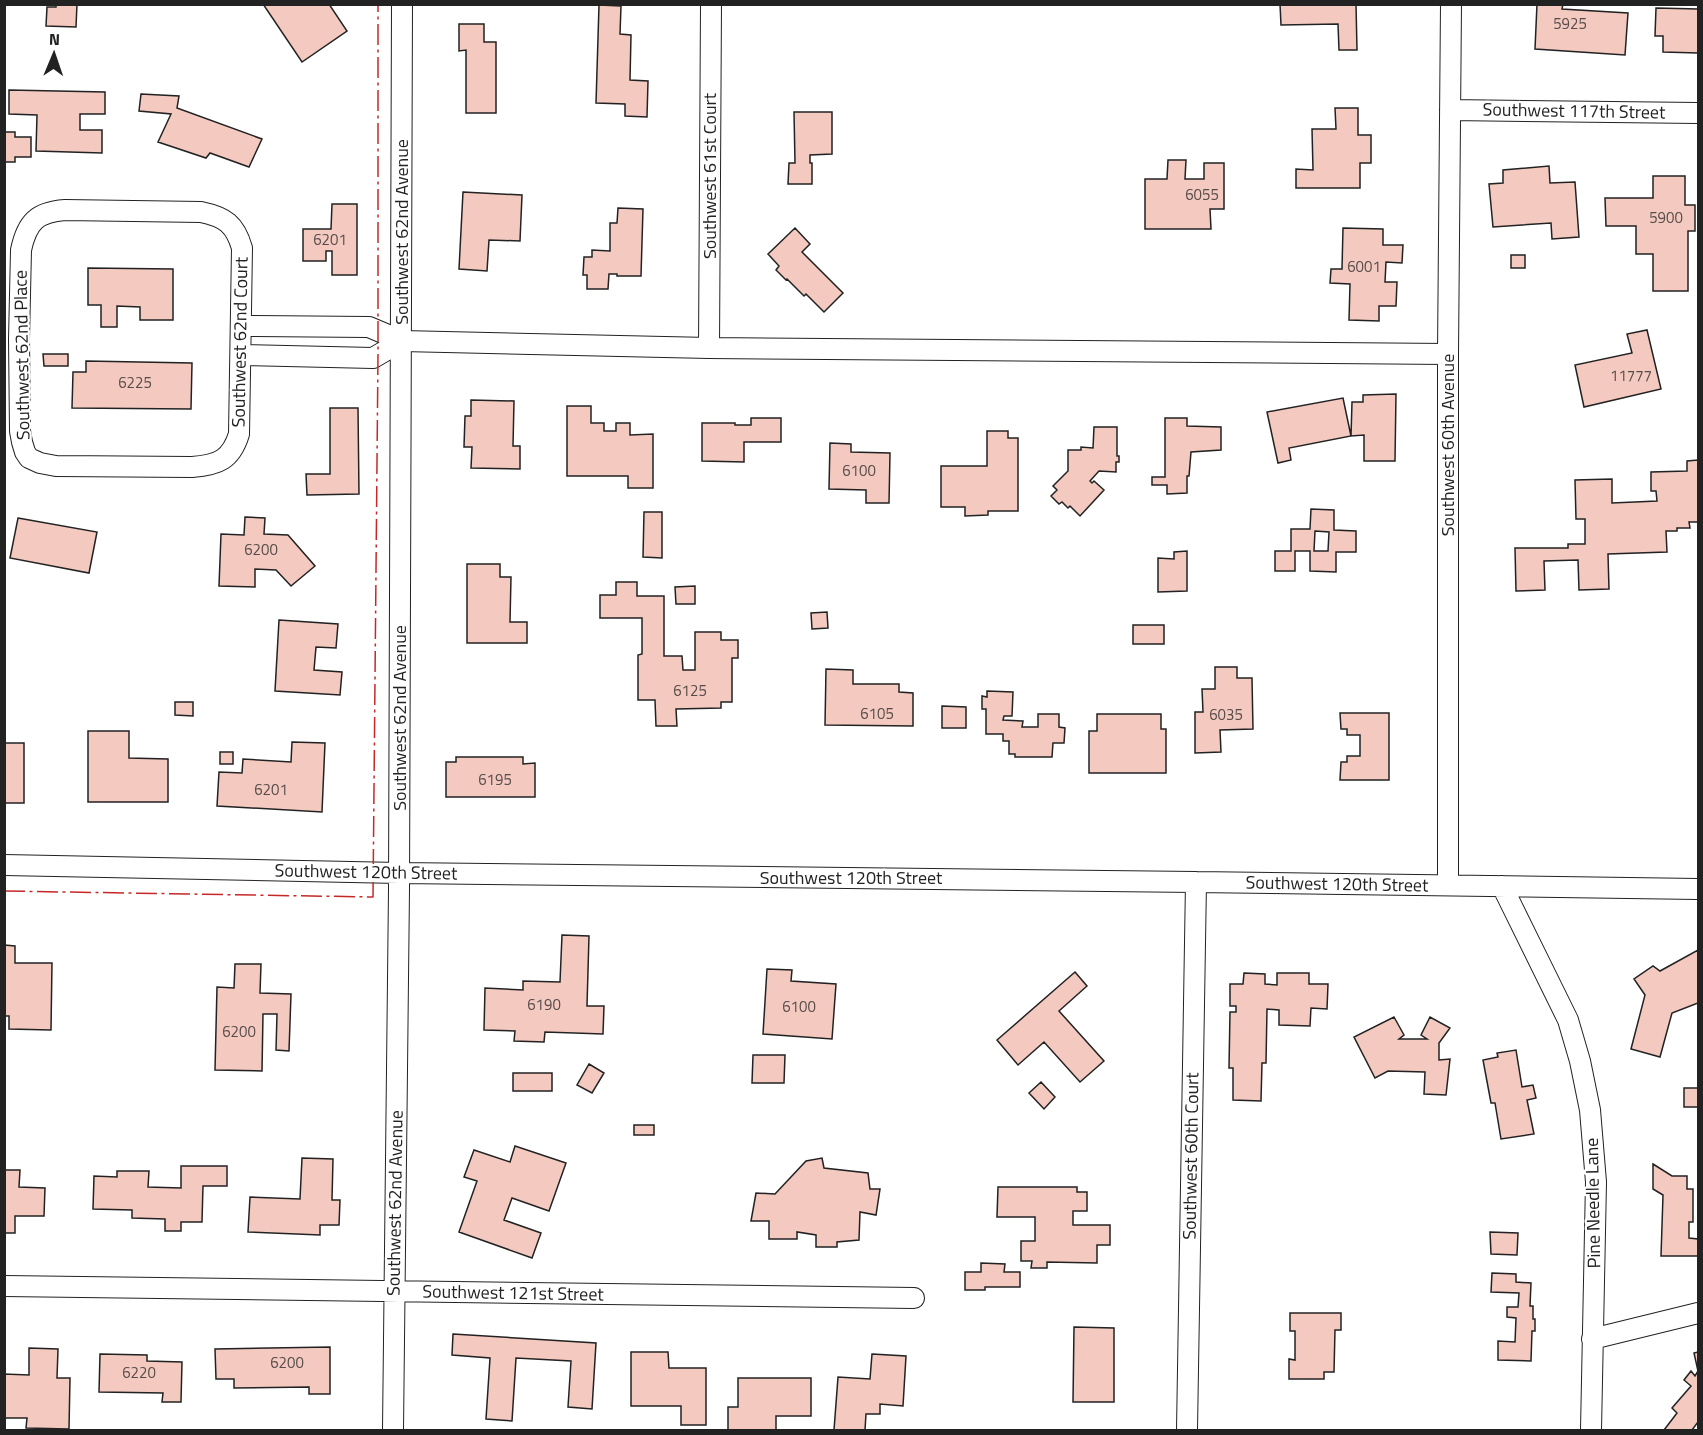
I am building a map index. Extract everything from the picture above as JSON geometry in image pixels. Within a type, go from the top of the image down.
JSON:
[{"type":"street","name":"Southwest 62nd Avenue","points":[[393,1431],[399,873],[402,4]]},
{"type":"street","name":"Southwest 61st Court","points":[[709,348],[711,4]]},
{"type":"street","name":"Southwest 60th Avenue","points":[[1448,885],[1448,354],[1452,4]]},
{"type":"street","name":"Southwest 117th Street","points":[[1450,110],[1698,113]]},
{"type":"street","name":"Southwest 62nd Court","points":[[36,218],[46,213],[65,210],[201,212],[220,217],[229,223],[239,236],[242,248],[241,355],[238,434],[236,445],[223,460]]},
{"type":"street","name":"Southwest 62nd Place","points":[[36,218],[28,227],[23,239],[12,338],[20,431],[25,453],[29,458],[49,465],[68,466],[192,467],[213,465],[223,460]]},
{"type":"street","points":[[241,326],[369,327],[402,341],[709,348],[1448,354]]},
{"type":"street","points":[[241,355],[373,358],[402,341]]},
{"type":"street","name":"Southwest 120th Street","points":[[4,865],[399,873],[1698,889]]},
{"type":"street","name":"Southwest 60th Court","points":[[1187,1431],[1196,882]]},
{"type":"street","name":"Pine Needle Lane","points":[[1502,886],[1568,1020],[1585,1083],[1594,1145],[1596,1182],[1591,1431]]},
{"type":"street","name":"Southwest 121st Street","points":[[4,1286],[914,1298]]},
{"type":"street","points":[[1592,1339],[1698,1313]]},
{"type":"building","points":[[56,4],[77,4],[76,27],[46,26],[47,7],[56,7]]},
{"type":"building","points":[[263,4],[329,4],[347,31],[302,62]]},
{"type":"building","points":[[1280,4],[1356,4],[1357,50],[1339,50],[1338,24],[1281,25]]},
{"type":"building","points":[[1537,4],[1563,4],[1562,9],[1628,13],[1625,55],[1535,49]]},
{"type":"building","points":[[599,5],[621,6],[620,34],[631,35],[630,80],[648,81],[647,117],[625,116],[625,104],[596,103]]},
{"type":"building","points":[[1656,8],[1698,9],[1698,53],[1663,52],[1663,36],[1655,36]]},
{"type":"building","points":[[459,24],[484,24],[484,42],[496,42],[496,113],[466,113],[466,50],[459,51]]},
{"type":"building","points":[[9,90],[105,92],[105,114],[80,114],[80,130],[102,130],[102,153],[36,151],[37,115],[9,114]]},
{"type":"building","points":[[141,94],[179,96],[177,108],[262,139],[249,167],[210,153],[206,158],[158,142],[171,114],[139,111]]},
{"type":"building","points":[[1335,108],[1358,108],[1358,135],[1371,135],[1371,163],[1360,163],[1360,188],[1296,188],[1296,169],[1313,170],[1312,129],[1336,129]]},
{"type":"building","points":[[794,112],[832,112],[832,154],[810,155],[812,184],[788,184],[789,163],[795,163]]},
{"type":"building","points":[[4,132],[15,132],[15,137],[31,137],[31,157],[15,157],[15,162],[4,162]]},
{"type":"building","points":[[1168,160],[1186,160],[1185,179],[1204,179],[1204,163],[1224,163],[1224,209],[1210,209],[1211,229],[1145,229],[1145,179],[1167,179]]},
{"type":"building","points":[[1549,166],[1550,183],[1575,182],[1579,237],[1552,239],[1551,223],[1493,227],[1489,184],[1503,183],[1503,170]]},
{"type":"building","points":[[1653,176],[1685,176],[1685,205],[1695,205],[1695,231],[1688,231],[1688,291],[1653,291],[1653,254],[1636,254],[1636,226],[1606,226],[1605,198],[1653,198]]},
{"type":"building","points":[[463,192],[522,195],[520,241],[489,240],[487,271],[459,269]]},
{"type":"building","points":[[332,204],[357,204],[357,275],[332,275],[332,251],[326,251],[326,261],[303,261],[303,229],[331,229]]},
{"type":"building","points":[[618,208],[643,209],[641,276],[609,274],[608,289],[587,289],[587,275],[583,275],[584,257],[592,257],[592,250],[610,251],[610,223],[617,223]]},
{"type":"building","points":[[795,228],[810,244],[802,252],[843,293],[824,312],[776,270],[779,266],[768,254]]},
{"type":"building","points":[[1343,228],[1383,229],[1383,245],[1403,245],[1402,263],[1386,262],[1385,282],[1397,282],[1396,306],[1379,306],[1379,321],[1349,320],[1350,284],[1330,283],[1331,269],[1342,269]]},
{"type":"building","points":[[1511,255],[1525,255],[1525,268],[1511,268]]},
{"type":"building","points":[[88,268],[173,269],[173,320],[140,320],[140,307],[117,306],[117,327],[101,327],[101,305],[88,305]]},
{"type":"building","points":[[1647,330],[1661,389],[1584,407],[1575,365],[1632,353],[1627,334]]},
{"type":"building","points":[[43,354],[68,354],[68,366],[44,366]]},
{"type":"building","points":[[86,361],[192,363],[191,409],[72,408],[73,372],[86,372]]},
{"type":"building","points":[[1396,394],[1395,461],[1364,461],[1364,435],[1351,436],[1352,402],[1363,402],[1363,395]]},
{"type":"building","points":[[1343,398],[1351,436],[1289,448],[1291,460],[1278,463],[1267,412]]},
{"type":"building","points":[[471,400],[514,401],[513,446],[520,446],[520,469],[471,468],[472,447],[464,447],[465,416],[471,416]]},
{"type":"building","points":[[567,406],[591,406],[591,423],[604,423],[604,431],[616,431],[616,423],[630,423],[630,435],[653,434],[653,488],[628,488],[628,476],[567,476]]},
{"type":"building","points":[[330,408],[358,408],[359,494],[307,495],[306,474],[330,474]]},
{"type":"building","points":[[751,418],[781,418],[781,442],[744,442],[744,462],[702,461],[702,423],[751,425]]},
{"type":"building","points":[[1165,418],[1187,418],[1187,426],[1221,427],[1221,450],[1191,452],[1187,493],[1167,494],[1167,485],[1152,485],[1152,477],[1165,477]]},
{"type":"building","points":[[1094,427],[1117,427],[1119,462],[1116,462],[1116,472],[1099,471],[1090,481],[1092,483],[1094,481],[1104,490],[1080,516],[1070,506],[1068,508],[1062,502],[1059,504],[1051,496],[1057,490],[1053,486],[1068,471],[1068,450],[1081,450],[1081,447],[1093,448]]},
{"type":"building","points":[[987,431],[1008,431],[1008,438],[1018,438],[1018,511],[988,511],[988,515],[965,516],[965,507],[941,507],[941,466],[987,466]]},
{"type":"building","points":[[830,443],[851,444],[851,452],[890,453],[889,503],[866,503],[866,490],[829,489]]},
{"type":"building","points":[[1698,460],[1698,522],[1689,522],[1690,528],[1666,531],[1667,552],[1608,554],[1609,589],[1579,590],[1578,560],[1544,561],[1545,590],[1516,591],[1515,548],[1568,548],[1568,544],[1585,544],[1585,519],[1576,519],[1575,480],[1612,479],[1612,503],[1657,501],[1656,491],[1651,491],[1651,472],[1687,471],[1687,461]]},
{"type":"building","points":[[1311,509],[1334,510],[1334,530],[1356,531],[1356,552],[1336,552],[1336,572],[1310,571],[1310,551],[1295,551],[1295,571],[1275,571],[1275,551],[1291,551],[1291,529],[1310,529]],"holes":[[[1315,531],[1329,532],[1328,551],[1314,551]]]},
{"type":"building","points":[[644,512],[662,512],[662,558],[643,557]]},
{"type":"building","points":[[245,517],[265,518],[264,534],[288,535],[315,566],[291,586],[276,570],[255,569],[255,587],[219,586],[221,534],[244,535]]},
{"type":"building","points":[[18,518],[97,532],[89,573],[10,558]]},
{"type":"building","points":[[1187,551],[1187,591],[1158,592],[1158,558],[1174,559],[1174,552]]},
{"type":"building","points":[[467,564],[500,564],[500,577],[511,577],[510,622],[527,622],[527,643],[467,643]]},
{"type":"building","points":[[616,582],[637,582],[637,596],[664,596],[664,656],[682,656],[683,670],[695,670],[695,632],[721,632],[721,640],[738,640],[738,658],[732,658],[732,702],[721,702],[721,708],[676,709],[677,726],[656,726],[655,700],[638,700],[638,655],[642,654],[642,618],[600,618],[600,595],[616,595]]},
{"type":"building","points":[[695,586],[695,604],[676,604],[675,587]]},
{"type":"building","points":[[827,612],[828,628],[812,629],[811,613]]},
{"type":"building","points":[[279,620],[338,624],[336,648],[316,647],[314,670],[342,672],[340,695],[275,691]]},
{"type":"building","points":[[1133,625],[1164,625],[1164,644],[1133,644]]},
{"type":"building","points":[[1215,667],[1237,667],[1237,678],[1252,678],[1253,729],[1220,730],[1221,752],[1195,753],[1195,712],[1203,712],[1202,689],[1215,689]]},
{"type":"building","points":[[826,669],[853,670],[853,684],[899,684],[899,692],[913,693],[913,726],[825,725]]},
{"type":"building","points":[[987,691],[1013,692],[1012,716],[1004,716],[1003,720],[1023,721],[1022,727],[1038,727],[1038,714],[1059,714],[1059,727],[1065,728],[1064,743],[1053,743],[1052,757],[1015,757],[1015,754],[1009,754],[1009,741],[1003,741],[1003,734],[986,734],[986,709],[982,709],[982,696],[987,697]]},
{"type":"building","points":[[175,702],[193,702],[193,716],[175,715]]},
{"type":"building","points":[[942,706],[966,707],[966,728],[942,728]]},
{"type":"building","points":[[1340,713],[1389,713],[1389,780],[1340,780],[1341,762],[1347,762],[1347,756],[1360,756],[1360,735],[1347,735],[1347,729],[1341,729]]},
{"type":"building","points":[[1097,714],[1161,714],[1161,729],[1166,729],[1166,773],[1089,773],[1089,731],[1097,731]]},
{"type":"building","points":[[88,731],[129,731],[129,758],[168,759],[168,802],[88,802]]},
{"type":"building","points":[[292,742],[325,743],[322,812],[217,806],[219,772],[242,773],[243,759],[291,762]]},
{"type":"building","points":[[4,743],[24,743],[24,803],[4,803]]},
{"type":"building","points":[[220,752],[233,752],[233,764],[220,764]]},
{"type":"building","points":[[456,757],[523,757],[523,764],[535,763],[535,797],[446,797],[446,762],[456,762]]},
{"type":"building","points":[[562,935],[589,936],[587,1006],[604,1006],[603,1034],[545,1032],[544,1042],[514,1041],[515,1031],[484,1030],[485,988],[523,990],[523,981],[560,982]]},
{"type":"building","points":[[4,945],[15,946],[15,963],[52,963],[51,1030],[9,1029],[9,1016],[4,1016]]},
{"type":"building","points":[[1698,950],[1698,1003],[1672,1013],[1660,1057],[1631,1049],[1645,995],[1634,979],[1653,966],[1660,971]]},
{"type":"building","points":[[235,964],[261,964],[260,993],[291,994],[289,1051],[276,1050],[277,1014],[263,1014],[262,1071],[215,1070],[217,987],[234,988]]},
{"type":"building","points":[[767,969],[792,970],[791,981],[836,984],[832,1039],[763,1034]]},
{"type":"building","points":[[1075,972],[1087,986],[1059,1011],[1104,1061],[1080,1082],[1044,1042],[1018,1065],[997,1040]]},
{"type":"building","points":[[1244,973],[1265,974],[1265,984],[1277,985],[1277,973],[1309,973],[1309,984],[1328,984],[1327,1009],[1311,1008],[1310,1026],[1279,1025],[1279,1010],[1267,1009],[1266,1063],[1262,1063],[1261,1101],[1233,1100],[1233,1068],[1229,1068],[1230,1012],[1236,1012],[1236,1006],[1230,1006],[1230,984],[1243,984]]},
{"type":"building","points":[[1394,1017],[1404,1035],[1399,1039],[1427,1039],[1421,1035],[1430,1017],[1450,1028],[1439,1043],[1439,1060],[1450,1059],[1446,1095],[1424,1094],[1425,1072],[1388,1071],[1375,1078],[1354,1037]]},
{"type":"building","points":[[1516,1050],[1522,1087],[1533,1085],[1536,1098],[1527,1100],[1534,1134],[1501,1139],[1495,1103],[1491,1103],[1483,1060],[1498,1057],[1497,1053]]},
{"type":"building","points":[[753,1055],[785,1055],[784,1083],[752,1083]]},
{"type":"building","points":[[589,1064],[604,1073],[592,1093],[577,1085]]},
{"type":"building","points":[[513,1073],[552,1073],[552,1091],[513,1091]]},
{"type":"building","points":[[1041,1082],[1055,1097],[1044,1109],[1029,1093]]},
{"type":"building","points":[[1684,1088],[1698,1088],[1698,1107],[1684,1107]]},
{"type":"building","points":[[634,1125],[654,1125],[654,1135],[634,1135]]},
{"type":"building","points":[[515,1146],[566,1163],[549,1211],[512,1198],[504,1220],[541,1233],[532,1258],[459,1232],[477,1181],[464,1177],[474,1150],[510,1162]]},
{"type":"building","points":[[302,1158],[333,1159],[332,1200],[340,1200],[339,1225],[320,1225],[320,1235],[248,1232],[250,1197],[300,1199]]},
{"type":"building","points":[[822,1158],[824,1168],[868,1173],[870,1189],[880,1189],[876,1215],[860,1212],[859,1240],[837,1242],[837,1247],[816,1247],[816,1235],[797,1232],[797,1239],[769,1239],[769,1221],[751,1221],[756,1193],[775,1194],[806,1161]]},
{"type":"building","points":[[1653,1164],[1672,1176],[1687,1176],[1687,1189],[1693,1189],[1693,1222],[1689,1222],[1689,1238],[1698,1239],[1698,1256],[1661,1256],[1663,1195],[1653,1189]]},
{"type":"building","points":[[181,1166],[227,1166],[227,1186],[203,1186],[202,1222],[181,1222],[181,1231],[165,1231],[165,1219],[132,1218],[132,1210],[93,1209],[94,1176],[117,1177],[117,1171],[149,1171],[148,1187],[181,1188]]},
{"type":"building","points":[[4,1170],[20,1170],[19,1187],[45,1188],[44,1216],[15,1216],[15,1233],[4,1233]]},
{"type":"building","points":[[998,1187],[1077,1187],[1077,1192],[1087,1192],[1087,1211],[1073,1211],[1073,1225],[1110,1225],[1110,1245],[1097,1245],[1097,1263],[1047,1262],[1047,1268],[1031,1268],[1032,1261],[1021,1261],[1021,1241],[1035,1241],[1035,1217],[997,1217]]},
{"type":"building","points":[[1490,1232],[1518,1233],[1517,1255],[1491,1254]]},
{"type":"building","points":[[981,1263],[1005,1264],[1004,1272],[1020,1272],[1020,1287],[985,1287],[985,1290],[965,1290],[965,1272],[981,1272]]},
{"type":"building","points":[[1492,1273],[1516,1274],[1516,1282],[1531,1283],[1530,1306],[1533,1306],[1535,1331],[1532,1331],[1531,1361],[1498,1360],[1498,1341],[1515,1342],[1516,1318],[1507,1317],[1507,1307],[1518,1307],[1519,1293],[1491,1292]]},
{"type":"building","points":[[1290,1313],[1341,1313],[1341,1330],[1335,1330],[1334,1372],[1324,1372],[1324,1379],[1289,1379],[1289,1359],[1295,1360],[1295,1331],[1290,1331]]},
{"type":"building","points":[[1074,1327],[1114,1328],[1114,1402],[1073,1402]]},
{"type":"building","points":[[453,1334],[596,1343],[592,1409],[568,1407],[571,1361],[516,1358],[512,1421],[486,1419],[490,1358],[452,1355]]},
{"type":"building","points":[[330,1347],[330,1394],[309,1394],[309,1387],[234,1388],[234,1379],[216,1379],[215,1349]]},
{"type":"building","points":[[29,1348],[58,1349],[57,1378],[70,1378],[69,1429],[26,1428],[27,1418],[4,1418],[4,1374],[29,1375]]},
{"type":"building","points":[[631,1352],[668,1352],[669,1368],[706,1368],[706,1425],[681,1425],[681,1406],[631,1406]]},
{"type":"building","points":[[1698,1352],[1698,1371],[1694,1353]]},
{"type":"building","points":[[100,1354],[147,1355],[147,1361],[182,1362],[181,1402],[162,1402],[163,1393],[99,1392]]},
{"type":"building","points":[[872,1354],[906,1356],[903,1406],[880,1404],[880,1414],[866,1414],[865,1430],[834,1430],[838,1377],[870,1379]]},
{"type":"building","points":[[1691,1371],[1695,1376],[1698,1371],[1698,1422],[1692,1430],[1664,1430],[1677,1413],[1672,1408],[1691,1386],[1684,1380]]},
{"type":"building","points":[[738,1378],[811,1378],[811,1416],[776,1416],[776,1430],[728,1430],[728,1407],[738,1407]]},
{"type":"power","points":[[4,891],[373,897],[378,354],[378,4]]}]
